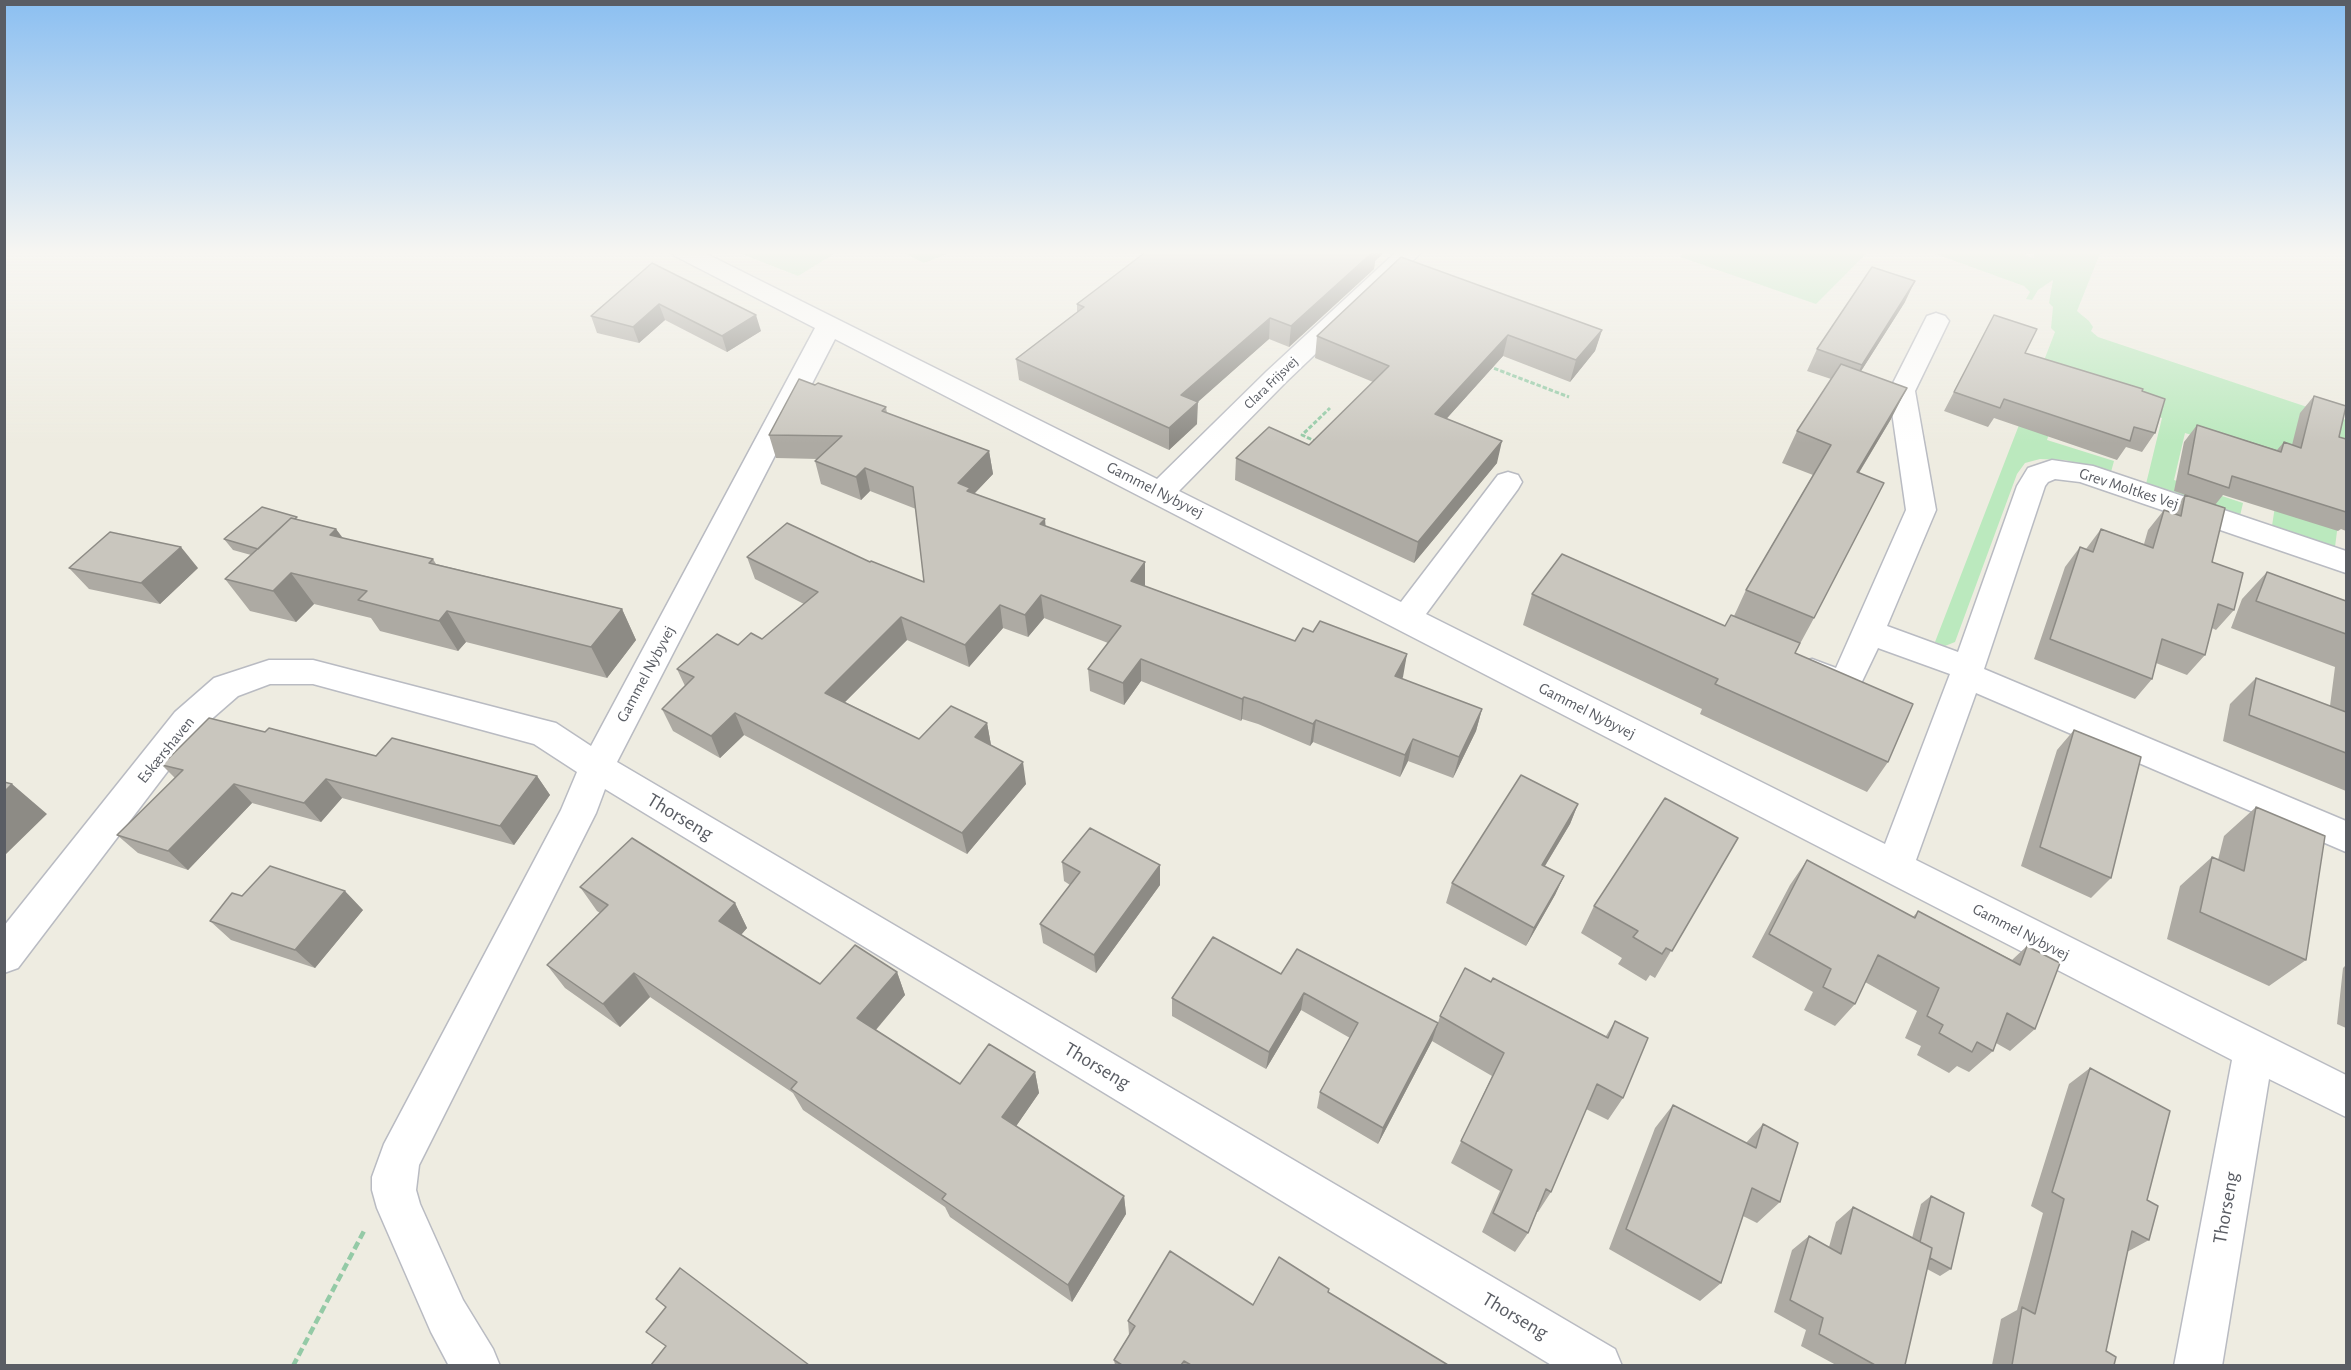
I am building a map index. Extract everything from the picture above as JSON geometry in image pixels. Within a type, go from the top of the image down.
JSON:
[{"type":"street","name":"Gammel Nybyvej","points":[[809,315],[2346,1097]]},
{"type":"street","name":"Clara Frijsvej","points":[[1160,493],[1276,376],[1342,315]]},
{"type":"street","points":[[1789,661],[1844,685],[1869,632],[1921,510],[1902,391],[1936,321]]},
{"type":"street","name":"Gammel Nybyvej","points":[[393,1190],[399,1159],[467,1024],[578,813],[597,767],[829,325]]},
{"type":"street","name":"Grev Moltkes Vej","points":[[1895,867],[1967,672],[2031,486],[2038,476],[2046,471],[2061,469],[2083,473],[2346,562]]},
{"type":"street","points":[[1405,619],[1508,482]]},
{"type":"street","points":[[1869,632],[1967,672],[2346,837]]},
{"type":"street","name":"Eskærshaven","points":[[4,956],[187,721],[226,687],[269,672],[313,672],[544,733],[597,767]]},
{"type":"street","name":"Thorseng","points":[[597,767],[1598,1365]]},
{"type":"street","name":"Thorseng","points":[[2198,1365],[2254,1050]]},
{"type":"street","points":[[393,1190],[447,1316],[476,1365]]},
{"type":"path","points":[[1480,363],[1569,397]]},
{"type":"path","points":[[1323,444],[1302,435],[1330,408]]},
{"type":"path","points":[[293,1365],[374,1212],[393,1190]]},
{"type":"green space","points":[[2052,315],[2082,315],[2089,321],[2093,327],[2091,331],[2098,337],[2346,420],[2346,461],[2335,547],[2272,526],[2280,473],[2240,450],[2185,433],[2174,480],[2243,503],[2240,516],[2146,484],[2162,418],[2064,387],[2047,440],[2114,461],[2111,472],[2065,460],[2040,459],[2025,463],[2017,474],[1955,642],[1945,646],[1935,642],[2055,332],[2051,328]]},
{"type":"building","points":[[592,315],[647,315],[633,327]]},
{"type":"building","points":[[681,315],[756,315],[722,336]]},
{"type":"building","points":[[1074,315],[1303,315],[1291,326],[1270,318],[1181,395],[1198,402],[1169,428],[1016,359]]},
{"type":"building","points":[[1339,315],[1561,315],[1602,330],[1576,360],[1508,335],[1435,414],[1502,441],[1418,542],[1236,458],[1269,427],[1309,445],[1389,366],[1317,336]]},
{"type":"building","points":[[1840,315],[1894,315],[1862,365],[1817,349]]},
{"type":"building","points":[[1994,315],[2037,329],[2025,353],[2143,389],[2142,391],[2165,399],[2155,433],[2134,427],[2130,441],[2004,399],[2000,408],[1954,392]]},
{"type":"building","points":[[1841,364],[1907,388],[1857,472],[1884,483],[1814,618],[1746,590],[1831,445],[1797,431]]},
{"type":"building","points":[[799,379],[815,385],[818,383],[886,407],[882,411],[989,451],[958,483],[970,488],[967,491],[1045,519],[1040,524],[1145,562],[1131,581],[1295,641],[1303,628],[1313,632],[1320,621],[1407,654],[1395,676],[1482,709],[1459,757],[1413,739],[1405,755],[1316,720],[1313,724],[1259,702],[1244,697],[1242,699],[1141,659],[1123,683],[1088,669],[1121,626],[1041,595],[1025,615],[1000,605],[965,645],[901,617],[825,693],[919,739],[951,706],[987,723],[975,737],[1023,762],[962,833],[735,713],[711,736],[662,709],[694,677],[677,669],[717,634],[738,645],[751,633],[762,639],[818,592],[747,557],[787,523],[870,562],[924,582],[913,487],[865,468],[856,477],[815,461],[842,436],[769,435]]},
{"type":"building","points":[[2314,396],[2346,406],[2339,437],[2346,439],[2346,512],[2232,476],[2229,488],[2188,474],[2197,425],[2281,452],[2284,442],[2301,448]]},
{"type":"building","points":[[2185,495],[2225,508],[2212,562],[2243,573],[2234,610],[2218,604],[2205,655],[2162,639],[2152,679],[2050,639],[2080,547],[2093,552],[2101,529],[2153,548],[2164,510],[2181,516]]},
{"type":"building","points":[[262,507],[297,517],[291,518],[258,549],[224,539]]},
{"type":"building","points":[[291,518],[336,529],[330,535],[433,559],[429,563],[622,609],[591,647],[447,611],[439,621],[358,600],[367,591],[291,573],[273,591],[225,579]]},
{"type":"building","points":[[110,532],[181,547],[141,583],[69,568]]},
{"type":"building","points":[[1562,554],[1725,626],[1731,615],[1800,643],[1795,653],[1913,704],[1888,762],[1715,684],[1718,679],[1532,594]]},
{"type":"building","points":[[2267,572],[2346,601],[2346,634],[2256,601]]},
{"type":"building","points":[[2256,678],[2346,712],[2346,753],[2249,715]]},
{"type":"building","points":[[209,718],[265,732],[269,728],[376,756],[392,738],[537,776],[500,826],[326,779],[304,803],[234,784],[168,851],[117,835],[183,770],[162,765]]},
{"type":"building","points":[[2074,730],[2141,757],[2111,878],[2040,847]]},
{"type":"building","points":[[1521,775],[1578,804],[1542,865],[1564,876],[1534,928],[1452,883]]},
{"type":"building","points":[[4,782],[12,784],[4,792]]},
{"type":"building","points":[[1665,798],[1738,838],[1672,951],[1666,948],[1662,954],[1633,937],[1638,931],[1594,906]]},
{"type":"building","points":[[2256,807],[2325,836],[2306,960],[2200,912],[2212,857],[2244,871]]},
{"type":"building","points":[[1090,828],[1160,865],[1094,955],[1040,924],[1080,872],[1062,862]]},
{"type":"building","points":[[632,838],[735,903],[719,921],[820,984],[855,945],[897,972],[857,1018],[960,1084],[989,1044],[1035,1072],[1002,1117],[1124,1196],[1068,1285],[942,1199],[946,1194],[791,1089],[797,1082],[634,973],[603,1004],[547,965],[608,905],[580,887]]},
{"type":"building","points":[[1807,860],[1915,918],[1918,911],[2020,965],[2027,946],[2060,963],[2035,1029],[2007,1013],[1993,1051],[1977,1042],[1972,1052],[1939,1033],[1943,1025],[1927,1016],[1939,988],[1878,955],[1855,1004],[1823,987],[1831,969],[1769,934]]},
{"type":"building","points":[[270,866],[345,891],[295,950],[210,921],[232,893],[242,896]]},
{"type":"building","points":[[1213,937],[1281,974],[1297,949],[1438,1023],[1383,1128],[1320,1092],[1358,1023],[1304,993],[1269,1052],[1172,998]]},
{"type":"building","points":[[1465,968],[1491,982],[1493,978],[1608,1038],[1615,1021],[1648,1038],[1623,1098],[1597,1084],[1551,1192],[1546,1189],[1528,1233],[1493,1213],[1512,1170],[1461,1141],[1504,1053],[1440,1016]]},
{"type":"building","points":[[2090,1068],[2170,1111],[2147,1200],[2158,1206],[2149,1240],[2132,1231],[2106,1351],[2116,1357],[2114,1365],[2012,1365],[2022,1307],[2035,1314],[2064,1199],[2052,1192]]},
{"type":"building","points":[[1673,1105],[1756,1148],[1763,1124],[1798,1143],[1780,1202],[1752,1188],[1721,1283],[1626,1229]]},
{"type":"building","points":[[1931,1196],[1964,1213],[1951,1269],[1930,1258],[1932,1248],[1920,1242]]},
{"type":"building","points":[[1853,1207],[1932,1248],[1905,1365],[1875,1365],[1819,1334],[1823,1318],[1790,1300],[1809,1236],[1841,1254]]},
{"type":"building","points":[[1170,1251],[1253,1305],[1279,1257],[1329,1289],[1328,1292],[1448,1365],[1191,1365],[1184,1361],[1181,1365],[1122,1365],[1114,1360],[1135,1326],[1128,1321]]},
{"type":"building","points":[[680,1268],[809,1365],[651,1365],[666,1346],[646,1332],[666,1307],[656,1299]]}]
